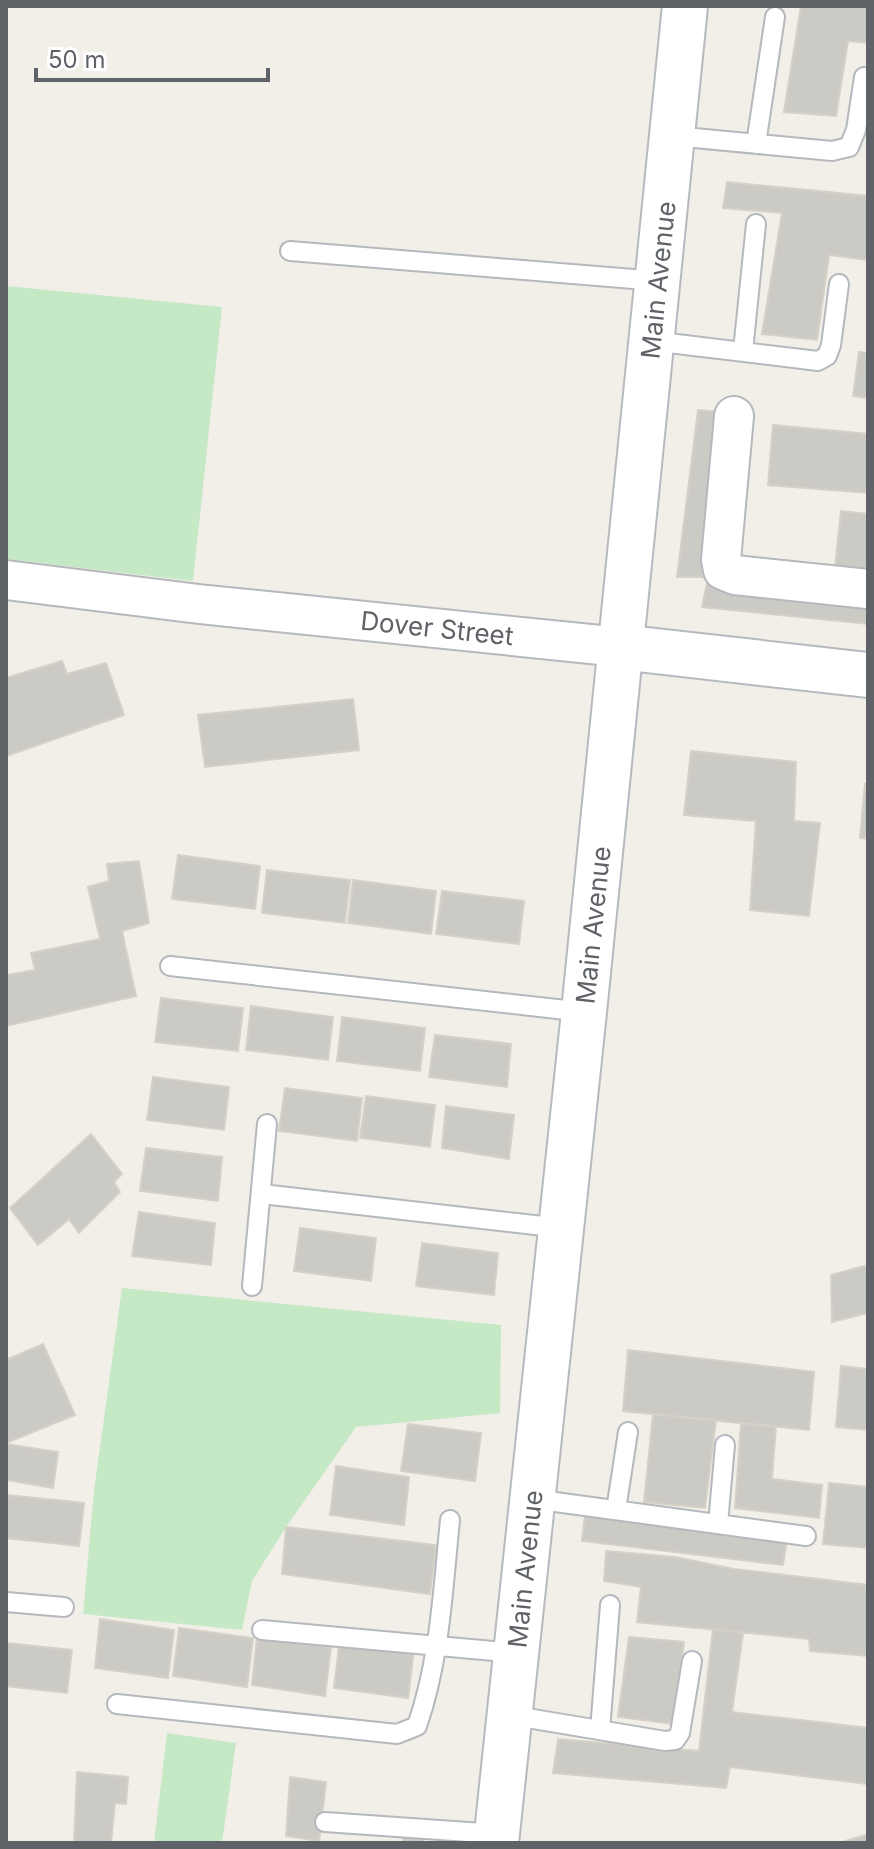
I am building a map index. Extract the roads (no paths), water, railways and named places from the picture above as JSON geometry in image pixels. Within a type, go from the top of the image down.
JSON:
[{"type":"street","name":"Main Avenue","points":[[496,1838],[584,1012],[685,6]]},
{"type":"street","points":[[734,416],[721,560],[723,570],[735,575],[868,589]]},
{"type":"street","name":"Dover Street","points":[[6,580],[199,604],[868,675]]},
{"type":"lane","points":[[756,144],[775,17]]},
{"type":"lane","points":[[673,136],[832,151],[849,147],[856,130],[864,77]]},
{"type":"lane","points":[[743,351],[756,224]]},
{"type":"lane","points":[[290,251],[659,281]]},
{"type":"lane","points":[[652,341],[818,361],[827,356],[831,345],[839,284]]},
{"type":"lane","points":[[170,966],[584,1012]]},
{"type":"lane","points":[[252,1286],[267,1124]]},
{"type":"lane","points":[[262,1194],[561,1228]]},
{"type":"lane","points":[[616,1510],[628,1432]]},
{"type":"lane","points":[[718,1524],[725,1445]]},
{"type":"lane","points":[[533,1499],[806,1536]]},
{"type":"lane","points":[[117,1704],[397,1734],[417,1726],[437,1646],[450,1520]]},
{"type":"lane","points":[[6,1602],[64,1607]]},
{"type":"lane","points":[[600,1730],[610,1605]]},
{"type":"lane","points":[[262,1630],[516,1653]]},
{"type":"lane","points":[[509,1715],[665,1741],[675,1740],[680,1733],[692,1661]]},
{"type":"lane","points":[[325,1822],[496,1838]]}]
